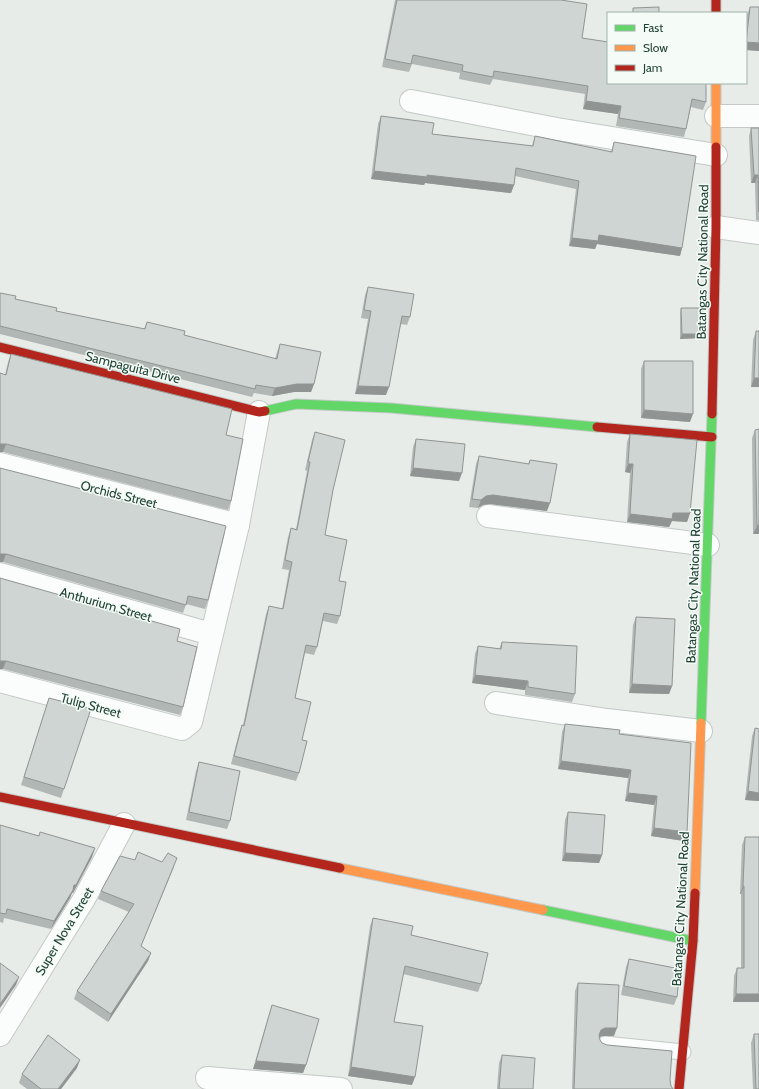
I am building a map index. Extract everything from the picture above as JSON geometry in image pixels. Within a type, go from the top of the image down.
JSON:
[{"type":"street","points":[[716,0],[716,12]]},
{"type":"street","name":"Batangas City National Road","points":[[680,1089],[693,941],[712,437],[716,227],[716,84]]},
{"type":"street","points":[[411,101],[557,129],[716,155]]},
{"type":"street","points":[[716,116],[759,116]]},
{"type":"street","points":[[716,227],[759,233]]},
{"type":"street","name":"Sampaguita Drive","points":[[0,347],[259,412]]},
{"type":"street","points":[[211,634],[238,525],[259,412],[296,404],[392,408],[712,437]]},
{"type":"street","name":"Orchids Street","points":[[0,464],[238,525]]},
{"type":"street","points":[[488,516],[708,545]]},
{"type":"street","name":"Anthurium Street","points":[[0,574],[211,634]]},
{"type":"street","name":"Tulip Street","points":[[0,681],[182,728],[190,722],[211,634]]},
{"type":"street","points":[[496,703],[607,720],[701,731]]},
{"type":"street","points":[[0,797],[124,824],[693,941]]},
{"type":"street","name":"Super Nova Street","points":[[0,1035],[84,899],[124,824]]},
{"type":"street","points":[[207,1078],[341,1089]]},
{"type":"lane","points":[[605,1044],[683,1052]]},
{"type":"building","points":[[397,0],[561,0],[587,4],[582,38],[607,42],[607,84],[706,84],[706,102],[692,99],[686,129],[619,118],[621,106],[586,101],[588,86],[494,71],[493,77],[462,71],[463,65],[413,55],[411,64],[385,59]]},
{"type":"building","points":[[659,7],[659,12],[633,12],[633,8]]},
{"type":"building","points":[[750,7],[759,7],[759,43],[747,42]]},
{"type":"building","points":[[381,116],[434,123],[432,134],[533,146],[535,136],[612,152],[614,142],[696,156],[682,248],[599,235],[598,241],[572,238],[579,181],[516,168],[514,185],[427,175],[427,177],[374,171]]},
{"type":"building","points":[[751,128],[759,128],[759,212],[758,175],[754,175]]},
{"type":"building","points":[[368,287],[414,294],[410,317],[402,316],[389,387],[358,386],[371,311],[364,310]]},
{"type":"building","points":[[0,293],[16,296],[15,299],[57,308],[56,311],[145,329],[147,322],[185,331],[184,335],[277,359],[280,344],[321,352],[314,384],[297,384],[275,388],[256,385],[255,389],[0,326]]},
{"type":"building","points":[[681,308],[703,308],[703,334],[682,334]]},
{"type":"building","points":[[756,331],[759,331],[759,378],[754,378]]},
{"type":"building","points":[[11,354],[232,409],[226,435],[243,439],[231,501],[6,444],[0,444],[0,373],[6,375]]},
{"type":"building","points":[[644,361],[693,361],[693,414],[644,410]]},
{"type":"building","points":[[759,429],[759,525],[757,526],[755,430]]},
{"type":"building","points":[[315,432],[345,440],[333,490],[325,535],[347,540],[339,581],[346,582],[340,616],[324,613],[317,647],[306,645],[295,698],[311,702],[302,740],[307,741],[299,773],[234,756],[242,725],[244,726],[269,606],[283,609],[292,562],[285,560],[291,528],[297,530],[310,462],[308,462]]},
{"type":"building","points":[[630,434],[697,440],[690,513],[673,513],[672,519],[630,514],[633,464],[628,464]]},
{"type":"building","points":[[416,439],[465,444],[462,473],[413,468]]},
{"type":"building","points":[[479,456],[529,464],[530,460],[557,464],[550,503],[493,495],[486,496],[481,500],[472,499]]},
{"type":"building","points":[[0,468],[226,526],[208,600],[188,596],[186,605],[6,554],[0,554]]},
{"type":"building","points":[[0,578],[180,629],[177,641],[197,647],[183,707],[6,661],[0,661]]},
{"type":"building","points":[[636,617],[675,619],[672,686],[632,684]]},
{"type":"building","points":[[502,642],[577,646],[575,694],[528,687],[528,681],[475,675],[478,646],[501,649]]},
{"type":"building","points":[[49,698],[91,709],[64,789],[24,777]]},
{"type":"building","points":[[565,724],[620,730],[619,734],[691,743],[687,832],[654,828],[657,796],[628,793],[631,770],[561,761]]},
{"type":"building","points":[[755,728],[759,729],[759,793],[748,791]]},
{"type":"building","points":[[199,762],[240,771],[230,821],[189,812]]},
{"type":"building","points":[[568,812],[605,815],[602,855],[565,853]]},
{"type":"building","points":[[0,825],[39,836],[40,832],[95,848],[76,885],[74,885],[73,890],[54,921],[7,909],[6,914],[0,913]]},
{"type":"building","points":[[745,837],[759,837],[759,994],[736,994],[737,968],[744,968],[743,886]]},
{"type":"building","points":[[138,852],[162,862],[168,853],[177,858],[141,946],[151,953],[111,1014],[77,991],[134,904],[101,891],[120,856],[135,860]]},
{"type":"building","points":[[373,918],[413,926],[411,935],[488,953],[481,984],[405,966],[394,1022],[423,1026],[415,1077],[351,1067]]},
{"type":"building","points":[[629,959],[680,969],[677,997],[624,986]]},
{"type":"building","points":[[0,963],[19,977],[0,1004]]},
{"type":"building","points":[[578,983],[619,985],[617,1028],[605,1028],[601,1030],[599,1035],[600,1040],[602,1043],[607,1045],[672,1051],[670,1080],[673,1089],[574,1089]]},
{"type":"building","points":[[272,1005],[319,1019],[306,1065],[256,1061]]},
{"type":"building","points":[[754,1034],[759,1034],[759,1089],[756,1089]]},
{"type":"building","points":[[48,1035],[80,1060],[58,1089],[41,1089],[22,1074]]},
{"type":"building","points":[[502,1055],[535,1058],[533,1089],[499,1089]]},
{"type":"traffic: fast","points":[[265,411],[296,404],[391,408],[597,427]]},
{"type":"traffic: fast","points":[[701,723],[712,414]]},
{"type":"traffic: fast","points":[[543,910],[693,941]]},
{"type":"traffic: slow","points":[[716,84],[716,147]]},
{"type":"traffic: slow","points":[[695,893],[701,723]]},
{"type":"traffic: slow","points":[[340,868],[543,910]]},
{"type":"traffic: jam","points":[[716,0],[716,12]]},
{"type":"traffic: jam","points":[[712,414],[716,147]]},
{"type":"traffic: jam","points":[[0,347],[259,412],[265,411]]},
{"type":"traffic: jam","points":[[597,427],[712,437]]},
{"type":"traffic: jam","points":[[0,797],[340,868]]},
{"type":"traffic: jam","points":[[679,1089],[693,941],[695,893]]}]
